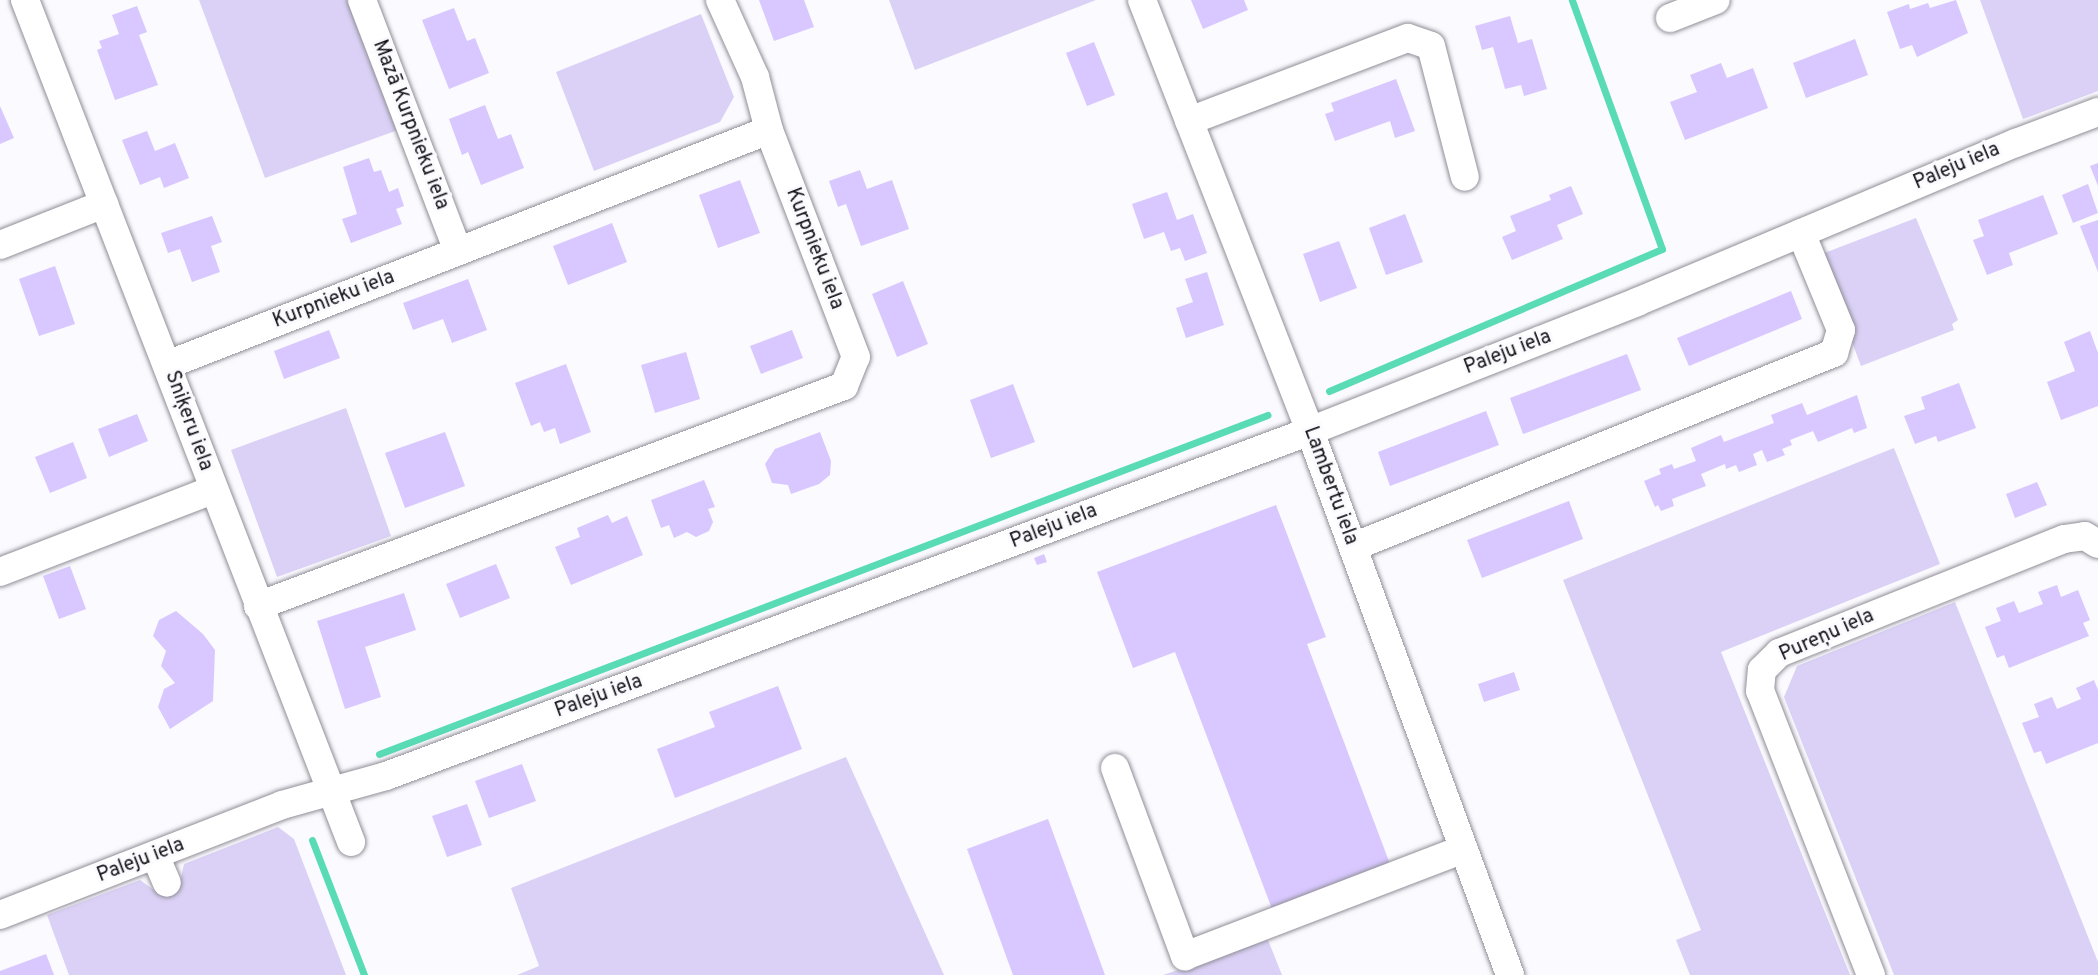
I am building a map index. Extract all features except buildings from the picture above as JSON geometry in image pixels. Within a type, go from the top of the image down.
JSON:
[{"type":"street","name":"Sniķeru iela","points":[[25,0],[351,842]]},
{"type":"street","name":"Mazā Kurpnieku iela","points":[[362,0],[458,251]]},
{"type":"street","points":[[720,0],[754,77],[769,130]]},
{"type":"street","name":"Lambertu iela","points":[[1142,0],[1310,430],[1461,850],[1510,975]]},
{"type":"street","points":[[1670,18],[1716,0]]},
{"type":"street","points":[[1189,121],[1408,38],[1431,46],[1465,177]]},
{"type":"street","name":"Paleju iela","points":[[0,915],[282,805],[387,776],[1310,430],[2098,112]]},
{"type":"street","name":"Kurpnieku iela","points":[[167,365],[769,130],[856,357],[844,386],[258,606]]},
{"type":"street","points":[[0,245],[104,204]]},
{"type":"street","points":[[1353,547],[1834,353],[1841,330],[1801,233]]},
{"type":"street","points":[[0,572],[213,490]]},
{"type":"street","name":"Pureņu iela","points":[[1871,975],[1760,691],[1761,670],[1779,653],[2064,539],[2085,536],[2098,544]]},
{"type":"street","points":[[1114,768],[1185,956],[1461,850]]},
{"type":"street","points":[[155,855],[166,883]]},
{"type":"shaded area","points":[[199,0],[348,0],[398,130],[265,178]]},
{"type":"shaded area","points":[[889,0],[1096,0],[915,70]]},
{"type":"shaded area","points":[[1980,0],[2098,0],[2098,91],[2023,119]]},
{"type":"shaded area","points":[[701,14],[734,97],[720,122],[594,171],[556,72]]},
{"type":"shaded area","points":[[1916,218],[1958,320],[1952,324],[1954,330],[1861,366],[1819,255]]},
{"type":"shaded area","points":[[346,408],[391,536],[277,577],[231,450]]},
{"type":"shaded area","points":[[1894,448],[1940,564],[1721,652],[1850,975],[1690,975],[1676,940],[1701,930],[1563,580]]},
{"type":"shaded area","points":[[1955,602],[2098,962],[2098,975],[1894,975],[1784,697],[1797,666]]},
{"type":"shaded area","points":[[846,757],[944,975],[517,975],[539,966],[511,888]]},
{"type":"shaded area","points":[[278,827],[294,839],[346,975],[69,975],[47,915],[140,880],[158,893],[180,882],[184,864]]},
{"type":"shaded area","points":[[1268,940],[1282,975],[1163,975]]},
{"type":"waterway","points":[[1329,391],[1662,249],[1572,0]]},
{"type":"waterway","points":[[379,754],[1267,415]]},
{"type":"waterway","points":[[312,840],[364,975]]}]
